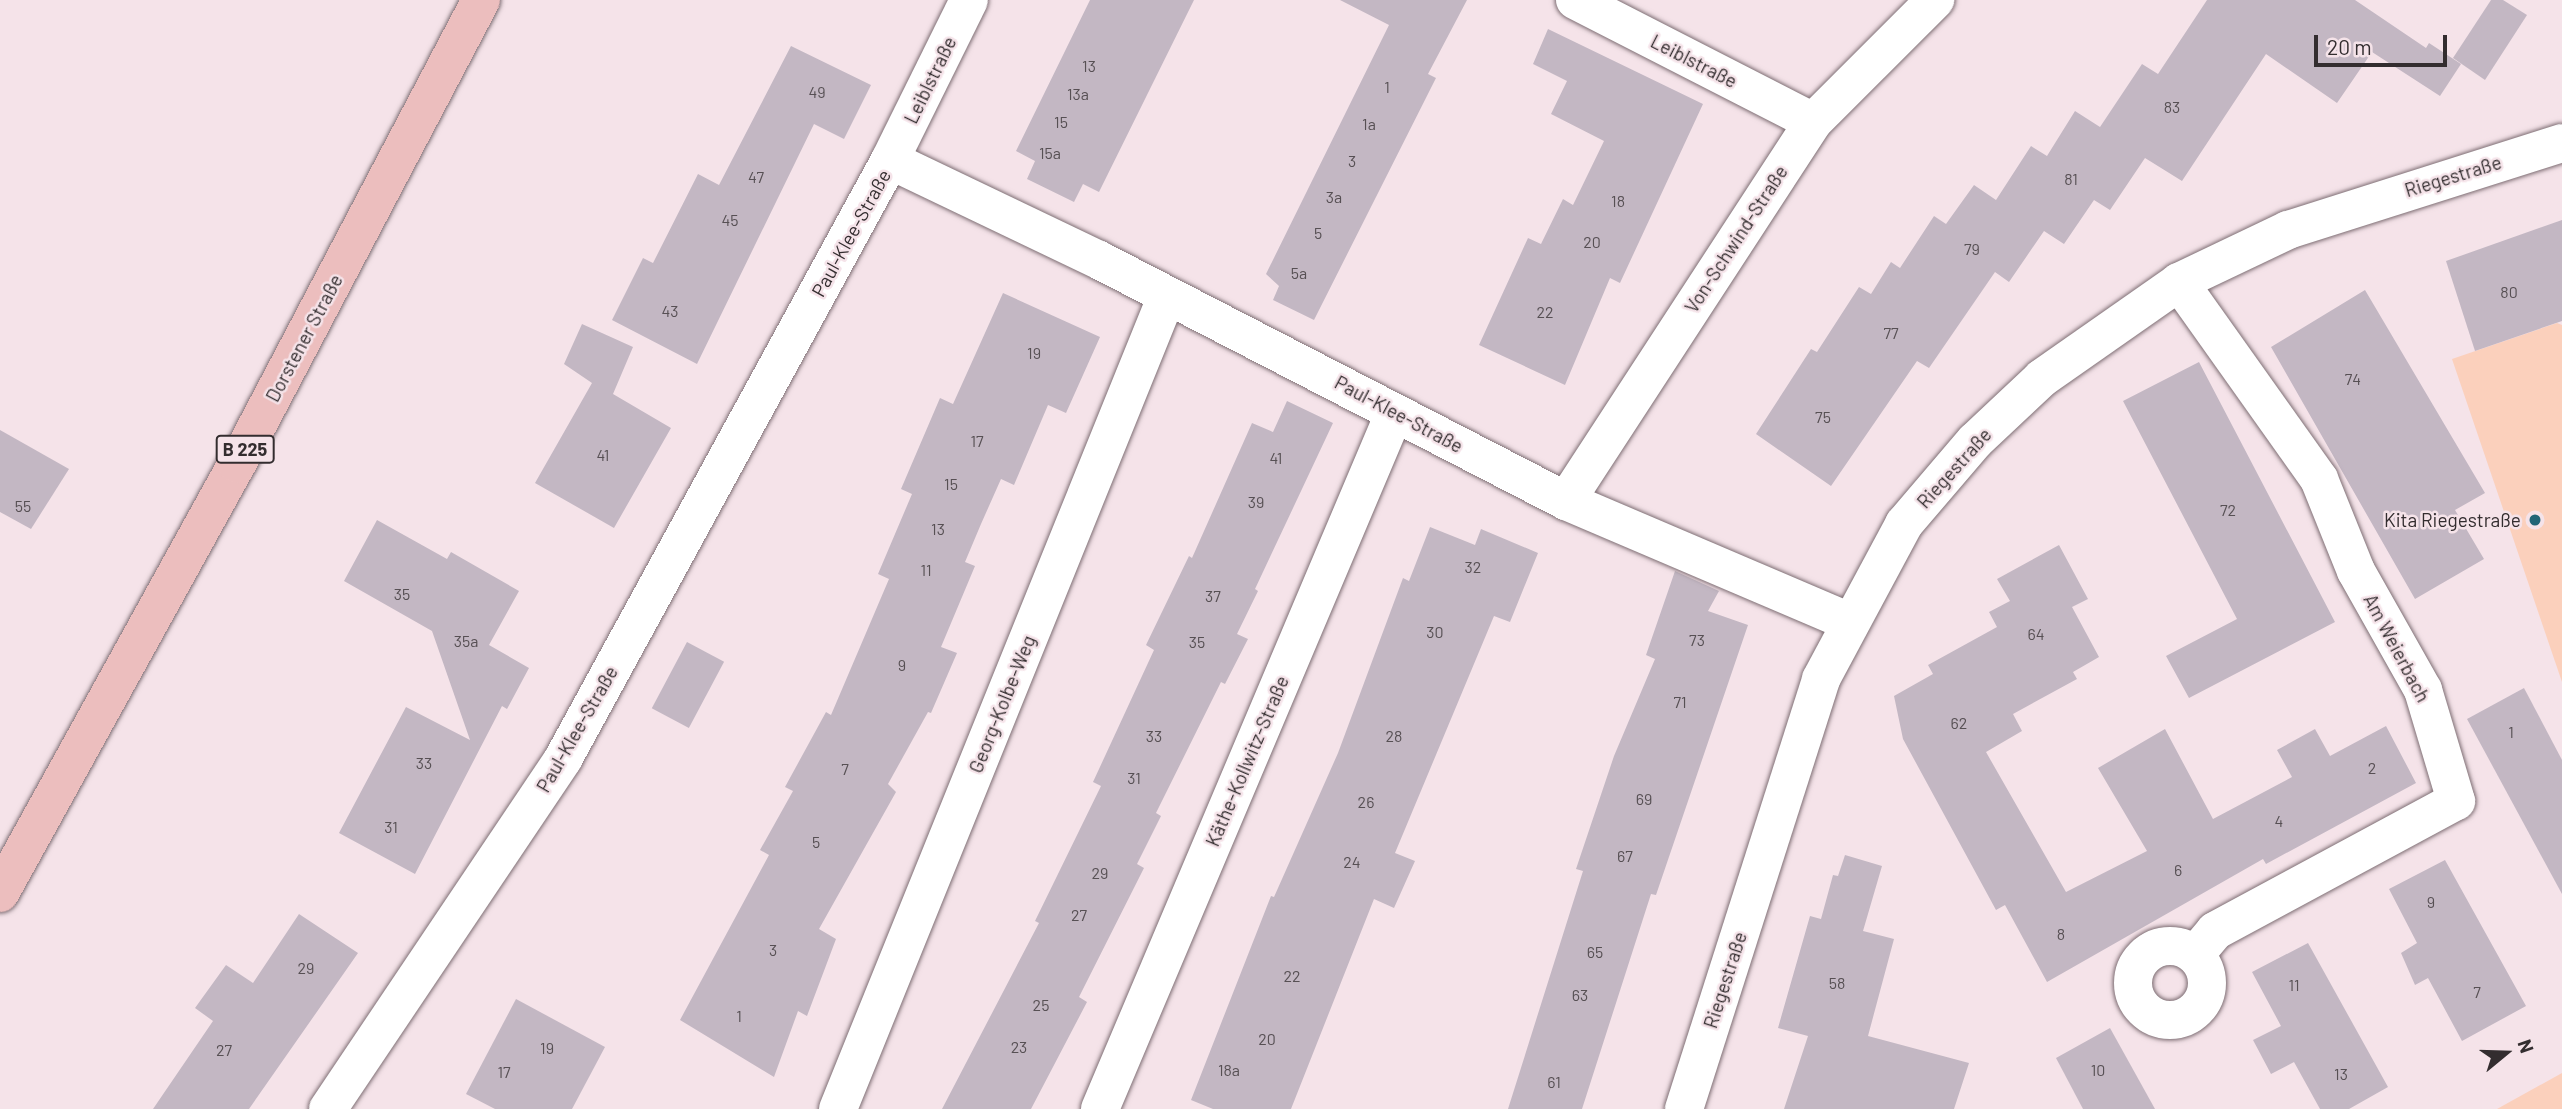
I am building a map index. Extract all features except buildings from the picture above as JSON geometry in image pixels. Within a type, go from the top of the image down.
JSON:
[{"type":"main road","name":"Dorstener Straße","points":[[0,893],[250,439],[481,0]]},
{"type":"street","name":"Leiblstraße","points":[[890,160],[969,0]]},
{"type":"street","name":"Leiblstraße","points":[[1575,0],[1813,122]]},
{"type":"street","name":"Von-Schwind-Straße","points":[[1566,501],[1813,122],[1935,0]]},
{"type":"street","name":"Riegestraße","points":[[1684,1109],[1821,679],[1849,622],[1904,524],[1975,441],[2042,378],[2179,282],[2288,230],[2562,143]]},
{"type":"street","name":"Paul-Klee-Straße","points":[[328,1109],[563,759],[890,160],[1099,260],[1166,299],[1328,376],[1394,414],[1566,501],[1849,622]]},
{"type":"street","name":"Am Weierbach","points":[[2179,282],[2319,479],[2356,571],[2423,690],[2456,801],[2215,931],[2195,955]]},
{"type":"street","name":"Georg-Kolbe-Weg","points":[[838,1109],[1166,299]]},
{"type":"street","name":"Käthe-Kollwitz-Straße","points":[[1100,1109],[1394,414]]},
{"type":"shaded area","points":[[2557,323],[2562,325],[2562,682],[2452,359]]},
{"type":"shaded area","points":[[2562,1073],[2562,1109],[2497,1109]]},
{"type":"place","name":"Kita Riegestraße","points":[[2535,520]]}]
